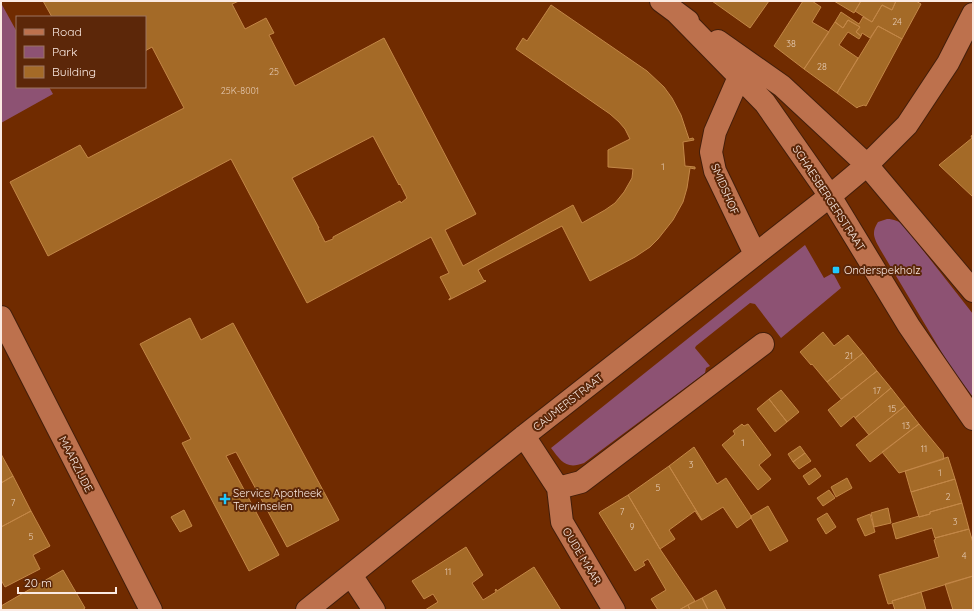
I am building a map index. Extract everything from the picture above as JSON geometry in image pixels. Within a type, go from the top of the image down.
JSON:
[{"type":"street","name":"SCHAESBERGERSTRAAT","points":[[669,7],[765,103],[830,196],[909,326],[973,419]]},
{"type":"street","name":"SCHAESBERGERSTRAAT","points":[[669,7],[782,86],[867,165],[973,291]]},
{"type":"street","name":"CAUMERSTRAAT","points":[[307,610],[524,436],[830,196],[867,165],[907,125],[948,63],[973,14]]},
{"type":"street","name":"SMIDSHOF","points":[[740,77],[715,132],[711,152],[715,171],[755,254]]},
{"type":"street","points":[[950,263],[973,268]]},
{"type":"street","name":"MAARZIJDE","points":[[1,317],[150,610]]},
{"type":"street","points":[[558,488],[581,482],[763,344]]},
{"type":"street","name":"OUDE MAAR","points":[[524,436],[558,488],[562,522],[614,610]]},
{"type":"street","points":[[351,576],[374,610]]},
{"type":"green space","points":[[1,3],[16,30],[16,88],[50,88],[53,94],[1,123]]},
{"type":"green space","points":[[892,219],[904,226],[973,314],[973,397],[951,368],[876,242],[874,232],[876,226],[878,222]]},
{"type":"green space","points":[[805,245],[824,278],[833,273],[841,288],[781,338],[755,304],[750,303],[696,346],[695,348],[710,366],[706,368],[705,373],[584,463],[578,465],[568,465],[558,457],[551,448]]},
{"type":"building","points":[[43,1],[239,1],[232,4],[245,29],[266,18],[274,33],[269,35],[295,86],[384,38],[476,214],[445,230],[463,266],[573,205],[582,223],[615,203],[624,192],[632,178],[633,169],[608,167],[608,150],[630,139],[625,129],[619,122],[610,114],[516,49],[523,38],[527,41],[551,5],[647,71],[664,87],[681,115],[689,139],[693,138],[694,140],[683,142],[685,166],[695,167],[695,169],[690,168],[683,202],[673,220],[658,239],[650,247],[635,257],[590,281],[562,226],[478,270],[484,281],[486,281],[449,300],[451,298],[440,277],[449,273],[431,237],[307,303],[231,159],[48,256],[10,182],[80,145],[88,158],[184,108],[152,47],[146,50],[146,16],[51,16]],"holes":[[[373,136],[399,185],[400,184],[407,198],[401,203],[400,201],[333,237],[333,239],[325,242],[292,178]]]},
{"type":"building","points":[[712,1],[769,1],[750,28]]},
{"type":"building","points":[[803,1],[812,1],[821,7],[812,22],[829,32],[804,69],[774,46]]},
{"type":"building","points":[[834,1],[861,1],[854,13]]},
{"type":"building","points":[[861,1],[896,1],[892,10],[882,5],[872,22],[855,11]]},
{"type":"building","points":[[896,1],[916,1],[921,4],[902,39],[878,26],[870,38],[862,33],[861,36],[856,32],[860,27],[848,20],[843,28],[835,22],[841,12],[859,24],[863,17],[872,22],[882,5],[892,10]]},
{"type":"building","points":[[848,20],[860,27],[856,32],[861,36],[859,39],[848,32],[839,45],[858,58],[837,93],[804,69],[835,22],[843,28]]},
{"type":"building","points":[[878,26],[902,39],[866,106],[864,105],[857,108],[837,93]]},
{"type":"building","points":[[973,135],[973,197],[939,165],[972,138],[971,136]]},
{"type":"building","points":[[190,318],[201,340],[233,323],[339,520],[287,547],[236,452],[226,456],[279,555],[249,571],[182,443],[191,439],[140,344]]},
{"type":"building","points":[[823,332],[834,346],[848,335],[863,353],[827,382],[800,352]]},
{"type":"building","points":[[863,353],[877,371],[841,399],[827,382]]},
{"type":"building","points":[[877,371],[891,388],[855,418],[854,416],[841,427],[828,410]]},
{"type":"building","points":[[891,388],[905,406],[869,435],[855,418]]},
{"type":"building","points":[[781,390],[799,412],[787,422],[769,399]]},
{"type":"building","points":[[769,399],[787,422],[775,432],[757,409]]},
{"type":"building","points":[[905,406],[919,424],[870,462],[856,445]]},
{"type":"building","points":[[742,424],[744,426],[748,424],[771,455],[759,465],[771,479],[758,490],[722,445],[735,434],[733,431]]},
{"type":"building","points":[[919,424],[943,453],[944,459],[899,473],[882,452]]},
{"type":"building","points":[[800,446],[805,453],[793,462],[788,454]]},
{"type":"building","points":[[694,447],[717,484],[726,478],[751,516],[751,518],[737,528],[723,507],[702,520],[669,466]]},
{"type":"building","points":[[805,453],[811,461],[799,469],[793,462]]},
{"type":"building","points":[[1,454],[13,476],[1,483]]},
{"type":"building","points":[[948,457],[955,479],[911,492],[905,471]]},
{"type":"building","points":[[669,466],[702,520],[695,511],[669,530],[675,539],[660,549],[628,495]]},
{"type":"building","points":[[815,468],[821,476],[809,485],[803,476]]},
{"type":"building","points":[[13,476],[31,511],[1,527],[1,483]]},
{"type":"building","points":[[847,478],[852,488],[836,497],[831,487]]},
{"type":"building","points":[[955,479],[962,503],[930,512],[930,514],[919,517],[911,492]]},
{"type":"building","points":[[829,490],[835,498],[823,506],[817,498]]},
{"type":"building","points":[[628,495],[660,549],[695,601],[679,610],[658,610],[651,599],[666,590],[648,559],[643,562],[645,565],[635,571],[599,513]]},
{"type":"building","points":[[962,503],[969,529],[935,538],[932,528],[896,539],[892,524],[930,514],[930,512]]},
{"type":"building","points":[[768,506],[788,541],[770,551],[751,518],[751,516]]},
{"type":"building","points":[[888,508],[891,523],[874,527],[871,513]]},
{"type":"building","points":[[184,510],[192,526],[180,532],[171,517]]},
{"type":"building","points":[[31,511],[50,546],[33,555],[40,569],[5,587],[1,580],[1,527]]},
{"type":"building","points":[[827,513],[836,527],[826,534],[817,519]]},
{"type":"building","points":[[870,514],[875,532],[865,536],[857,519]]},
{"type":"building","points":[[969,529],[973,543],[973,576],[892,601],[893,603],[888,604],[879,575],[939,557],[934,540],[936,539],[935,538]]},
{"type":"building","points":[[466,547],[483,575],[472,583],[483,600],[496,592],[496,589],[497,591],[534,567],[561,610],[425,610],[438,602],[433,594],[424,599],[412,581]]},
{"type":"building","points":[[63,570],[85,608],[82,610],[1,610],[1,606]]},
{"type":"building","points":[[973,576],[973,610],[953,610],[945,584]]},
{"type":"building","points":[[716,590],[726,610],[708,610],[702,598]]},
{"type":"building","points":[[921,592],[926,610],[895,610],[892,601]]},
{"type":"building","points":[[702,598],[708,610],[690,610],[688,605]]},
{"type":"building","points":[[688,605],[690,610],[679,610]]},
{"type":"place","name":"Onderspekholz","points":[[836,270]]},
{"type":"place","name":"Service Apotheek Terwinselen","points":[[225,499]]}]
